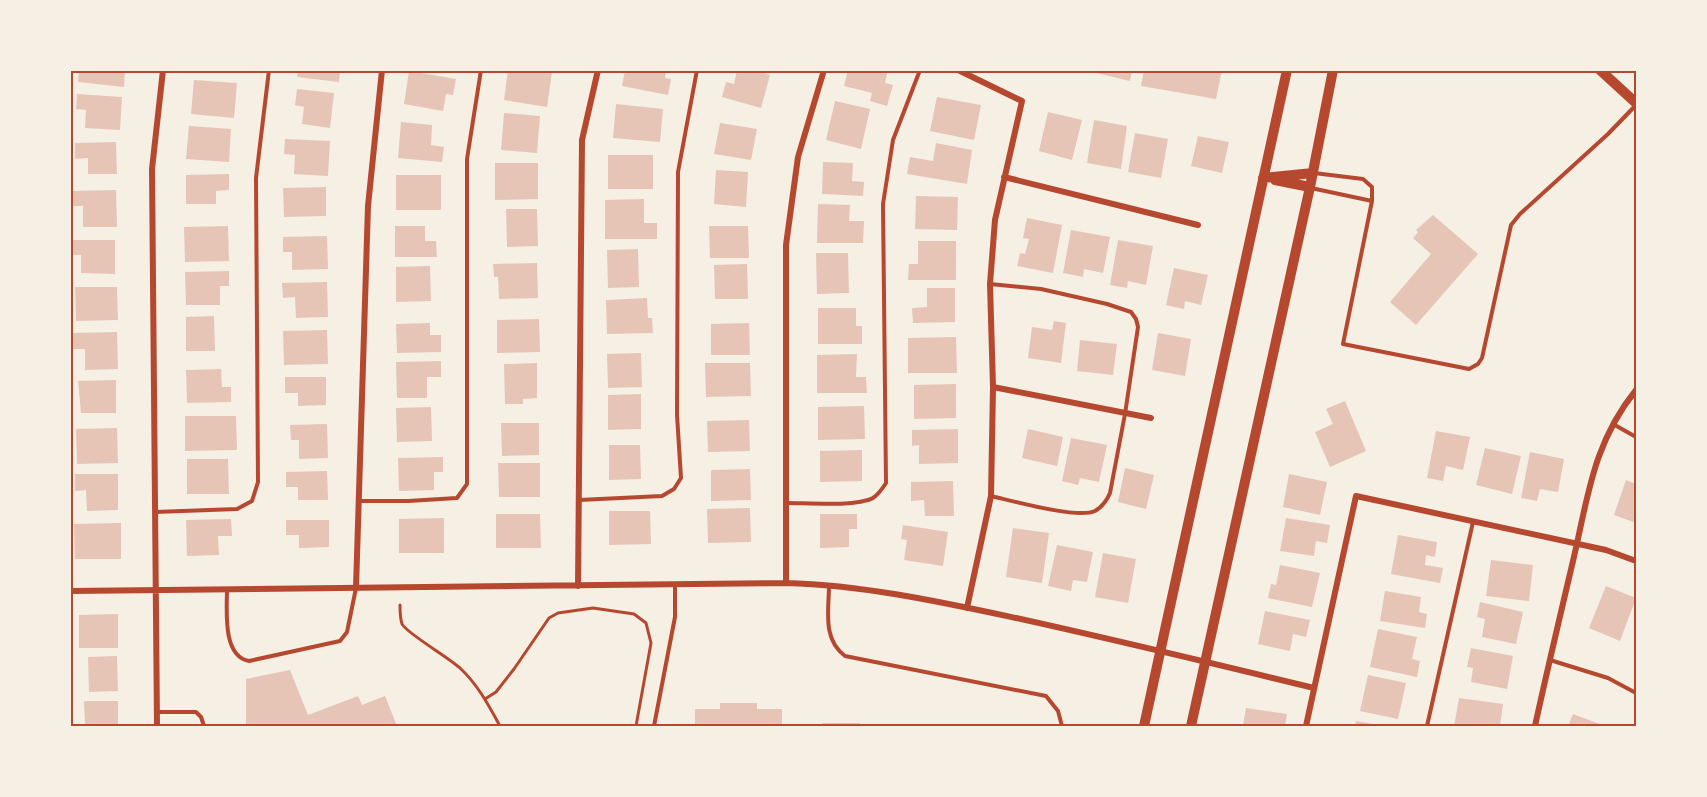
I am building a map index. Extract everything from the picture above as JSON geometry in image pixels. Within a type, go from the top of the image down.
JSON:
[{"type":"main road","points":[[1144,726],[1287,70]]},
{"type":"main road","points":[[1191,726],[1310,187],[1333,70]]},
{"type":"main road","points":[[1600,70],[1636,103]]},
{"type":"main road","points":[[1263,178],[1313,173]]},
{"type":"main road","points":[[1263,178],[1310,187]]},
{"type":"street","points":[[157,726],[152,169],[164,70]]},
{"type":"street","points":[[356,588],[368,206],[382,70]]},
{"type":"street","points":[[578,586],[582,140],[598,70]]},
{"type":"street","points":[[786,583],[786,245],[798,157],[824,70]]},
{"type":"street","points":[[958,70],[1022,101],[995,220],[990,284],[993,387],[991,496],[967,608]]},
{"type":"street","points":[[1004,177],[1198,225]]},
{"type":"street","points":[[993,387],[1150,418]]},
{"type":"street","points":[[1534,726],[1588,490],[1600,450],[1612,424],[1636,390]]},
{"type":"street","points":[[1306,726],[1356,496],[1606,550],[1636,561]]},
{"type":"street","points":[[70,591],[829,584],[967,608],[1161,650],[1314,688]]},
{"type":"lane","points":[[155,512],[237,509],[252,501],[258,482],[256,178],[268,70]]},
{"type":"lane","points":[[359,501],[457,498],[467,484],[467,159],[481,70]]},
{"type":"lane","points":[[579,500],[663,496],[674,489],[681,478],[677,415],[678,172],[697,70]]},
{"type":"lane","points":[[786,503],[843,503],[871,499],[886,483],[884,204],[893,140],[920,70]]},
{"type":"lane","points":[[1313,173],[1363,179],[1372,187],[1372,201],[1343,344],[1469,369],[1478,364],[1482,358],[1511,225],[1520,214],[1608,134],[1636,103]]},
{"type":"lane","points":[[1310,187],[1372,201]]},
{"type":"lane","points":[[990,284],[1041,289],[1131,312],[1138,327],[1110,493],[1097,510],[1089,513],[1073,513],[991,496]]},
{"type":"lane","points":[[1612,424],[1636,437]]},
{"type":"lane","points":[[1427,726],[1473,522]]},
{"type":"lane","points":[[829,584],[829,636],[835,647],[845,656],[1046,696],[1058,711],[1062,726]]},
{"type":"lane","points":[[654,726],[675,616],[675,585]]},
{"type":"lane","points":[[227,589],[231,646],[242,659],[249,661],[340,641],[347,632],[356,588]]},
{"type":"lane","points":[[1550,660],[1608,678],[1636,693]]},
{"type":"lane","points":[[157,712],[196,712],[201,717],[204,726]]},
{"type":"path","points":[[400,605],[402,625],[411,634],[429,644],[461,669],[485,699],[500,726]]},
{"type":"path","points":[[485,699],[496,692],[549,618],[562,611],[593,608],[634,614],[646,623],[651,644],[636,726]]},
{"type":"building","points":[[79,70],[125,70],[124,87],[78,82]]},
{"type":"building","points":[[298,70],[340,70],[339,82],[297,77]]},
{"type":"building","points":[[508,70],[552,72],[547,107],[504,100]]},
{"type":"building","points":[[625,70],[666,70],[665,78],[671,79],[668,95],[622,86]]},
{"type":"building","points":[[737,70],[754,70],[770,75],[761,108],[722,97],[726,82],[734,84]]},
{"type":"building","points":[[848,70],[888,70],[885,83],[893,85],[887,106],[870,101],[872,93],[844,86]]},
{"type":"building","points":[[1084,70],[1132,70],[1130,81]]},
{"type":"building","points":[[1144,70],[1222,70],[1216,99],[1141,86]]},
{"type":"building","points":[[409,71],[456,79],[453,95],[446,94],[443,111],[404,104]]},
{"type":"building","points":[[194,80],[237,83],[234,118],[191,114]]},
{"type":"building","points":[[297,89],[334,93],[330,128],[302,124],[304,107],[295,105]]},
{"type":"building","points":[[77,94],[122,97],[120,130],[85,128],[86,110],[76,109]]},
{"type":"building","points":[[937,97],[981,105],[974,140],[930,131]]},
{"type":"building","points":[[835,101],[870,109],[861,149],[826,140]]},
{"type":"building","points":[[616,104],[663,109],[660,142],[613,138]]},
{"type":"building","points":[[1048,112],[1082,120],[1072,160],[1039,151]]},
{"type":"building","points":[[504,113],[540,116],[537,153],[501,150]]},
{"type":"building","points":[[1094,120],[1127,126],[1121,169],[1087,163]]},
{"type":"building","points":[[401,122],[432,125],[431,145],[444,147],[442,162],[398,158]]},
{"type":"building","points":[[720,123],[757,129],[751,160],[714,154]]},
{"type":"building","points":[[189,126],[231,129],[229,162],[186,159]]},
{"type":"building","points":[[1135,133],[1168,139],[1161,178],[1128,172]]},
{"type":"building","points":[[1198,136],[1229,142],[1222,173],[1191,166]]},
{"type":"building","points":[[285,139],[330,141],[328,176],[294,174],[295,155],[284,154]]},
{"type":"building","points":[[116,142],[117,174],[88,174],[88,158],[75,159],[75,143]]},
{"type":"building","points":[[936,143],[972,150],[967,184],[907,174],[910,157],[933,161]]},
{"type":"building","points":[[608,155],[653,155],[653,189],[608,189]]},
{"type":"building","points":[[823,162],[853,163],[852,181],[864,182],[863,196],[822,194]]},
{"type":"building","points":[[495,163],[538,163],[538,199],[495,200]]},
{"type":"building","points":[[716,170],[748,172],[746,207],[714,204]]},
{"type":"building","points":[[229,174],[229,190],[216,191],[216,204],[186,204],[186,175]]},
{"type":"building","points":[[396,175],[441,175],[441,210],[396,210]]},
{"type":"building","points":[[326,187],[326,216],[284,217],[283,188]]},
{"type":"building","points":[[116,190],[117,227],[83,227],[83,206],[73,206],[72,191]]},
{"type":"building","points":[[916,196],[958,197],[957,230],[915,229]]},
{"type":"building","points":[[644,199],[644,223],[657,223],[657,239],[605,239],[605,200]]},
{"type":"building","points":[[818,204],[850,205],[849,221],[864,221],[863,243],[817,243]]},
{"type":"building","points":[[506,209],[537,209],[538,246],[507,247]]},
{"type":"building","points":[[1433,215],[1478,254],[1416,325],[1390,302],[1431,254],[1413,238],[1418,232],[1416,230]]},
{"type":"building","points":[[1027,218],[1062,225],[1053,273],[1017,266],[1020,253],[1025,254],[1029,239],[1023,238]]},
{"type":"building","points":[[228,226],[229,261],[185,262],[184,227]]},
{"type":"building","points":[[395,226],[425,226],[425,241],[436,241],[437,257],[395,257]]},
{"type":"building","points":[[709,226],[748,226],[749,258],[710,258]]},
{"type":"building","points":[[1071,230],[1110,237],[1103,273],[1084,269],[1083,277],[1063,273]]},
{"type":"building","points":[[327,236],[328,269],[292,270],[292,252],[283,252],[283,237]]},
{"type":"building","points":[[71,240],[115,240],[115,274],[81,273],[81,255],[71,255]]},
{"type":"building","points":[[1118,240],[1153,246],[1146,285],[1128,281],[1127,288],[1110,285]]},
{"type":"building","points":[[918,241],[956,241],[956,280],[908,280],[909,264],[918,264]]},
{"type":"building","points":[[638,249],[639,287],[608,288],[607,250]]},
{"type":"building","points":[[816,253],[848,253],[849,293],[817,294]]},
{"type":"building","points":[[537,263],[538,298],[499,299],[498,277],[494,277],[493,264]]},
{"type":"building","points":[[747,264],[748,299],[715,299],[714,265]]},
{"type":"building","points":[[430,266],[431,301],[396,302],[396,267]]},
{"type":"building","points":[[1174,268],[1208,275],[1201,305],[1185,301],[1184,309],[1166,305]]},
{"type":"building","points":[[229,271],[229,286],[220,286],[220,305],[186,305],[185,272]]},
{"type":"building","points":[[327,282],[328,317],[296,318],[295,297],[283,298],[282,283]]},
{"type":"building","points":[[75,287],[117,287],[118,320],[76,321]]},
{"type":"building","points":[[927,288],[955,288],[955,322],[913,323],[912,308],[927,307]]},
{"type":"building","points":[[647,298],[648,318],[652,318],[653,333],[607,334],[606,300]]},
{"type":"building","points":[[818,308],[856,308],[856,326],[862,326],[862,344],[818,344]]},
{"type":"building","points":[[214,316],[215,351],[186,351],[186,317]]},
{"type":"building","points":[[539,319],[540,352],[497,353],[497,320]]},
{"type":"building","points":[[1054,321],[1066,323],[1061,363],[1028,358],[1032,327],[1052,330]]},
{"type":"building","points":[[430,323],[430,335],[441,335],[441,352],[397,353],[396,324]]},
{"type":"building","points":[[749,323],[750,355],[711,355],[711,324]]},
{"type":"building","points":[[327,330],[328,364],[284,365],[283,331]]},
{"type":"building","points":[[117,332],[118,369],[85,370],[85,349],[73,349],[72,333]]},
{"type":"building","points":[[1158,333],[1191,339],[1185,376],[1152,370]]},
{"type":"building","points":[[956,337],[957,373],[908,373],[908,338]]},
{"type":"building","points":[[1080,340],[1117,344],[1113,375],[1077,371]]},
{"type":"building","points":[[641,353],[642,387],[608,388],[607,354]]},
{"type":"building","points":[[857,354],[856,377],[866,377],[867,393],[817,393],[817,355]]},
{"type":"building","points":[[441,361],[441,377],[427,377],[427,398],[397,398],[396,362]]},
{"type":"building","points":[[537,363],[537,398],[523,399],[523,404],[505,404],[504,364]]},
{"type":"building","points":[[705,363],[750,363],[751,396],[706,397]]},
{"type":"building","points":[[221,369],[222,387],[231,387],[231,402],[187,403],[186,370]]},
{"type":"building","points":[[285,377],[326,377],[326,405],[298,406],[298,393],[285,393]]},
{"type":"building","points":[[116,380],[116,413],[81,413],[78,381]]},
{"type":"building","points":[[956,384],[956,418],[914,419],[914,385]]},
{"type":"building","points":[[641,394],[641,429],[608,430],[608,395]]},
{"type":"building","points":[[1345,401],[1366,451],[1330,467],[1315,432],[1333,424],[1326,409]]},
{"type":"building","points":[[864,406],[865,439],[818,440],[818,407]]},
{"type":"building","points":[[431,407],[432,441],[397,442],[396,408]]},
{"type":"building","points":[[185,416],[236,416],[237,450],[185,451]]},
{"type":"building","points":[[749,420],[750,451],[708,452],[707,421]]},
{"type":"building","points":[[501,423],[539,423],[539,455],[502,456]]},
{"type":"building","points":[[327,424],[328,458],[299,459],[299,440],[291,440],[290,425]]},
{"type":"building","points":[[117,428],[118,463],[77,464],[76,429]]},
{"type":"building","points":[[958,429],[958,463],[919,464],[919,445],[912,446],[912,430]]},
{"type":"building","points":[[1028,429],[1063,437],[1057,466],[1022,458]]},
{"type":"building","points":[[1436,431],[1470,437],[1463,470],[1446,466],[1443,481],[1427,478]]},
{"type":"building","points":[[1071,438],[1107,445],[1099,482],[1080,478],[1078,485],[1062,481]]},
{"type":"building","points":[[609,445],[640,445],[641,479],[609,480]]},
{"type":"building","points":[[1485,448],[1521,456],[1512,494],[1476,485]]},
{"type":"building","points":[[862,450],[862,481],[820,482],[820,451]]},
{"type":"building","points":[[1530,452],[1564,459],[1558,492],[1540,489],[1537,501],[1521,498]]},
{"type":"building","points":[[443,457],[443,472],[434,472],[434,490],[399,491],[398,458]]},
{"type":"building","points":[[187,459],[228,459],[229,494],[187,494]]},
{"type":"building","points":[[498,463],[540,463],[540,497],[499,497]]},
{"type":"building","points":[[1125,468],[1154,475],[1146,509],[1118,502]]},
{"type":"building","points":[[750,469],[751,500],[711,501],[711,470]]},
{"type":"building","points":[[327,471],[328,500],[298,500],[298,487],[286,487],[286,472]]},
{"type":"building","points":[[75,474],[118,474],[118,510],[87,511],[86,490],[75,491]]},
{"type":"building","points":[[1289,474],[1327,482],[1320,515],[1283,507]]},
{"type":"building","points":[[1626,480],[1636,484],[1636,523],[1614,515]]},
{"type":"building","points":[[953,481],[954,516],[925,516],[924,500],[911,501],[911,482]]},
{"type":"building","points":[[750,508],[751,542],[708,543],[707,509]]},
{"type":"building","points":[[609,511],[650,511],[651,544],[609,545]]},
{"type":"building","points":[[496,514],[540,514],[541,548],[496,548]]},
{"type":"building","points":[[820,514],[857,514],[857,529],[849,529],[849,547],[820,548]]},
{"type":"building","points":[[444,518],[444,553],[399,553],[399,519]]},
{"type":"building","points":[[1286,518],[1330,525],[1327,543],[1316,541],[1314,556],[1280,551]]},
{"type":"building","points":[[231,519],[232,536],[218,536],[219,555],[187,556],[186,520]]},
{"type":"building","points":[[286,520],[329,520],[329,547],[299,548],[299,535],[286,535]]},
{"type":"building","points":[[121,523],[121,559],[75,559],[74,524]]},
{"type":"building","points":[[903,525],[948,532],[943,566],[904,560],[907,540],[901,539]]},
{"type":"building","points":[[1013,528],[1049,533],[1042,583],[1006,577]]},
{"type":"building","points":[[1398,535],[1437,542],[1435,557],[1426,555],[1425,565],[1443,568],[1440,583],[1391,574]]},
{"type":"building","points":[[1057,545],[1093,552],[1087,582],[1073,580],[1071,591],[1048,586]]},
{"type":"building","points":[[1103,553],[1136,559],[1128,603],[1095,597]]},
{"type":"building","points":[[1491,560],[1533,565],[1529,601],[1486,596]]},
{"type":"building","points":[[1280,565],[1320,573],[1312,607],[1268,598],[1271,584],[1276,585]]},
{"type":"building","points":[[1606,586],[1636,598],[1620,641],[1589,628]]},
{"type":"building","points":[[1385,591],[1421,597],[1419,612],[1427,614],[1425,628],[1380,621]]},
{"type":"building","points":[[1480,602],[1523,612],[1516,644],[1482,637],[1485,619],[1477,617]]},
{"type":"building","points":[[1265,611],[1310,620],[1306,637],[1293,634],[1290,651],[1258,644]]},
{"type":"building","points":[[118,614],[118,648],[79,648],[79,615]]},
{"type":"building","points":[[1378,629],[1417,637],[1412,659],[1420,661],[1417,677],[1370,667]]},
{"type":"building","points":[[1471,648],[1513,656],[1507,689],[1471,682],[1473,668],[1467,667]]},
{"type":"building","points":[[117,656],[118,691],[89,692],[88,657]]},
{"type":"building","points":[[290,670],[308,715],[358,696],[362,705],[385,696],[397,726],[246,726],[246,679]]},
{"type":"building","points":[[1368,675],[1406,683],[1398,719],[1360,711]]},
{"type":"building","points":[[1459,698],[1503,704],[1500,726],[1454,726]]},
{"type":"building","points":[[84,701],[118,701],[118,726],[85,726]]},
{"type":"building","points":[[720,703],[757,703],[757,709],[782,709],[782,726],[695,726],[695,709],[720,709]]},
{"type":"building","points":[[1246,708],[1287,714],[1285,726],[1243,726]]},
{"type":"building","points":[[1573,714],[1605,726],[1568,726]]},
{"type":"building","points":[[1356,721],[1379,725],[1379,726],[1355,726]]},
{"type":"building","points":[[822,723],[860,723],[860,726],[822,726]]}]
